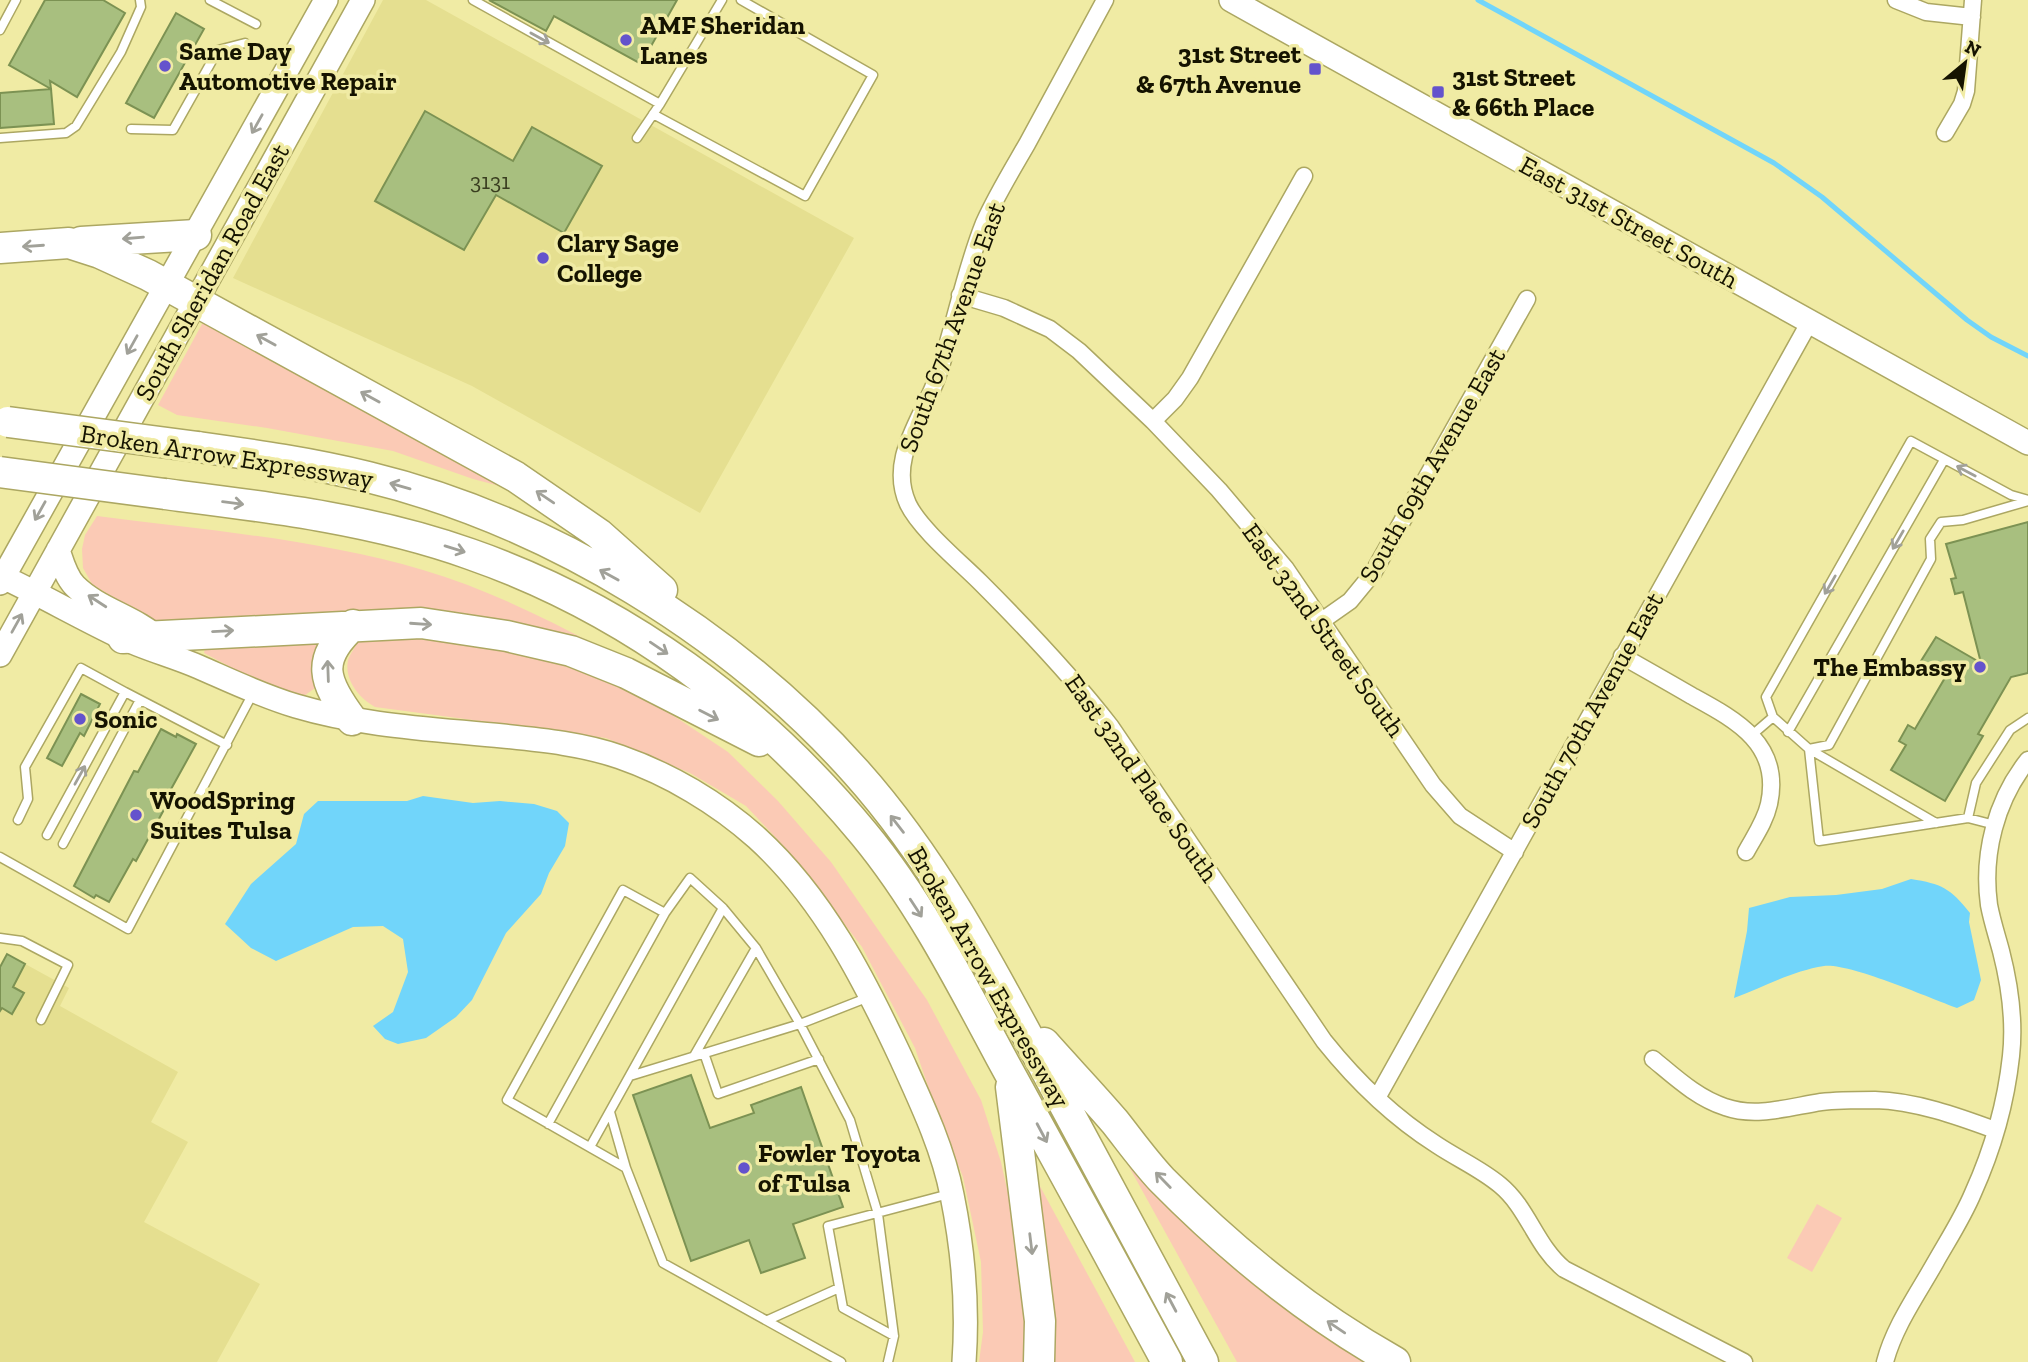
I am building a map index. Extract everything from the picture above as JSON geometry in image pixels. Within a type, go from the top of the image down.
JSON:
[{"type":"highway","points":[[0,248],[196,235]]},
{"type":"highway","points":[[69,243],[123,263],[166,285],[516,477],[599,534],[765,683]]},
{"type":"highway","name":"Broken Arrow Expressway","points":[[4,421],[198,447],[368,477],[414,490],[491,518],[571,554],[635,589],[686,623],[765,683],[857,773],[903,831],[942,887],[1011,1006],[1203,1362]]},
{"type":"highway","name":"Broken Arrow Expressway","points":[[0,472],[296,511],[365,524],[469,554],[519,572],[575,598],[634,631],[720,692],[797,760],[864,834],[888,865],[948,959],[1167,1362]]},
{"type":"highway","points":[[123,638],[421,623],[507,636],[571,652],[626,673],[797,760]]},
{"type":"highway","points":[[352,720],[336,698],[326,673],[332,647],[353,625]]},
{"type":"highway","points":[[1011,1006],[1113,1120],[1159,1177],[1206,1222],[1252,1264],[1301,1303],[1352,1338],[1395,1362]]},
{"type":"highway","points":[[1010,1073],[1020,1177],[1040,1321],[1039,1362]]},
{"type":"main road","name":"South Sheridan Road East","points":[[1,579],[326,0]]},
{"type":"main road","name":"South Sheridan Road East","points":[[0,655],[363,0]]},
{"type":"main road","name":"East 31st Street South","points":[[1231,0],[1260,7],[1808,323],[2028,443]]},
{"type":"main road","points":[[58,550],[74,585],[96,602],[155,635],[180,659]]},
{"type":"main road","points":[[1,579],[35,592],[123,638],[180,659],[253,692],[297,706],[352,720],[530,738],[591,749],[652,770],[692,790],[757,838],[818,907],[871,996],[928,1116],[952,1193],[963,1274],[964,1362]]},
{"type":"street","name":"South 67th Avenue East","points":[[901,470],[909,438],[930,396],[946,353],[960,295],[985,221],[1105,0]]},
{"type":"street","points":[[1896,0],[1926,12],[1972,8],[1966,91],[1945,133]]},
{"type":"street","points":[[1153,421],[1175,399],[1190,377],[1304,176]]},
{"type":"street","name":"East 32nd Street South","points":[[960,295],[1004,308],[1050,329],[1079,351],[1153,421],[1255,530],[1323,620],[1433,785],[1460,817],[1514,852]]},
{"type":"street","name":"South 69th Avenue East","points":[[1323,620],[1350,601],[1373,573],[1527,299]]},
{"type":"street","name":"South 70th Avenue East","points":[[1377,1098],[1808,323]]},
{"type":"street","name":"East 32nd Place South","points":[[901,470],[903,488],[915,514],[1082,689],[1111,727],[1324,1041],[1351,1074],[1437,1145],[1501,1185],[1518,1205],[1544,1249],[1564,1269],[1744,1362]]},
{"type":"street","points":[[1622,656],[1729,717],[1752,735],[1766,759],[1771,786],[1766,812],[1745,852]]},
{"type":"street","points":[[1885,1362],[1897,1330],[1973,1194],[1995,1130],[2020,1020],[1992,919],[1987,867],[1994,825],[2007,793],[2028,761]]},
{"type":"street","points":[[1654,1059],[1700,1095],[1738,1110],[1769,1111],[1824,1102],[1878,1100],[1944,1113],[1995,1130]]},
{"type":"lane","points":[[0,30],[16,0]]},
{"type":"lane","points":[[0,138],[66,133],[76,126],[121,52],[141,7],[140,0]]},
{"type":"lane","points":[[210,0],[256,24]]},
{"type":"lane","points":[[637,138],[722,0]]},
{"type":"lane","points":[[653,114],[805,197],[873,75],[741,0]]},
{"type":"lane","points":[[479,2],[660,104]]},
{"type":"lane","points":[[131,129],[173,130],[218,50],[245,43]]},
{"type":"lane","points":[[1936,823],[1809,749],[1773,717],[1766,697],[1912,441],[2011,495],[2028,500]]},
{"type":"lane","points":[[1788,732],[1944,460]]},
{"type":"lane","points":[[1809,749],[1829,745],[1931,559],[1930,539],[1941,522],[1963,520],[2028,500]]},
{"type":"lane","points":[[18,820],[28,799],[26,767],[81,668],[227,744]]},
{"type":"lane","points":[[47,835],[125,692]]},
{"type":"lane","points":[[0,857],[128,929],[253,692]]},
{"type":"lane","points":[[63,844],[141,700]]},
{"type":"lane","points":[[1752,735],[1773,717]]},
{"type":"lane","points":[[1968,818],[1976,783],[2010,730],[2026,722]]},
{"type":"lane","points":[[1809,749],[1819,841],[1968,818],[1994,825]]},
{"type":"lane","points":[[548,1124],[665,913],[690,878],[723,908],[756,948],[800,1024],[850,1120],[878,1214],[894,1336],[888,1362]]},
{"type":"lane","points":[[626,1168],[507,1100],[623,890],[665,913]]},
{"type":"lane","points":[[590,1147],[723,908]]},
{"type":"lane","points":[[0,938],[22,941],[68,965],[41,1020]]},
{"type":"lane","points":[[694,1056],[756,948]]},
{"type":"lane","points":[[630,1076],[800,1024],[871,996]]},
{"type":"lane","points":[[704,1053],[718,1094],[819,1059]]},
{"type":"lane","points":[[610,1112],[626,1168],[663,1263],[841,1362]]},
{"type":"lane","points":[[894,1336],[843,1308],[828,1226],[952,1193]]},
{"type":"lane","points":[[768,1320],[839,1288]]},
{"type":"shaded area","name":"Clary Sage College","points":[[383,0],[426,0],[854,238],[700,513],[472,386],[233,278]]},
{"type":"shaded area","points":[[214,321],[511,489],[473,479],[393,451],[177,415],[158,405],[202,324]]},
{"type":"shaded area","points":[[97,516],[302,543],[383,559],[446,577],[490,594],[598,646],[557,640],[153,623],[92,584],[83,568],[82,549],[85,535]]},
{"type":"shaded area","points":[[432,637],[544,659],[613,682],[671,714],[728,752],[778,801],[831,862],[927,1000],[981,1100],[1001,1162],[1019,1244],[1026,1319],[1026,1362],[979,1362],[983,1332],[981,1262],[963,1177],[915,1048],[862,947],[791,854],[746,806],[690,773],[606,738],[375,707],[363,699],[354,688],[347,667],[359,640]]},
{"type":"shaded area","points":[[318,642],[315,688],[304,696],[259,682],[204,653],[206,643]]},
{"type":"shaded area","points":[[7,954],[69,988],[60,1006],[178,1072],[151,1122],[188,1142],[144,1222],[260,1284],[217,1362],[0,1362],[0,967]]},
{"type":"shaded area","points":[[1117,1145],[1380,1362],[1237,1362]]},
{"type":"shaded area","points":[[1035,1177],[1135,1362],[1050,1362]]},
{"type":"shaded area","points":[[1817,1204],[1842,1218],[1812,1272],[1787,1258]]},
{"type":"water","points":[[423,796],[473,803],[500,801],[534,804],[557,811],[569,823],[565,846],[549,873],[541,894],[506,933],[472,1000],[456,1017],[426,1038],[398,1044],[385,1039],[373,1026],[393,1012],[408,972],[403,939],[383,926],[353,927],[276,961],[251,948],[225,924],[251,884],[296,844],[304,814],[318,801],[407,801]]},
{"type":"water","points":[[1911,879],[1945,888],[1970,913],[1969,922],[1981,980],[1974,1000],[1957,1008],[1870,975],[1824,966],[1789,975],[1734,998],[1749,908],[1790,897],[1882,889]]},
{"type":"building","points":[[45,0],[103,0],[125,13],[77,97],[50,81],[51,89],[9,65]]},
{"type":"building","name":"AMF Sheridan Lanes","points":[[489,0],[677,0],[641,64],[554,16],[546,31]]},
{"type":"building","name":"Same Day Automotive Repair","points":[[176,13],[204,29],[154,118],[126,103]]},
{"type":"building","points":[[51,89],[54,124],[0,128],[0,93]]},
{"type":"building","points":[[425,111],[513,161],[532,127],[602,166],[564,233],[496,195],[464,250],[375,201]]},
{"type":"building","name":"The Embassy","points":[[2028,522],[2028,673],[2011,677],[1978,734],[1983,736],[1945,801],[1891,770],[1906,745],[1899,741],[1908,725],[1915,729],[1946,676],[1921,661],[1936,637],[1981,663],[1963,592],[1955,594],[1951,579],[1956,578],[1946,544]]},
{"type":"building","name":"Sonic","points":[[81,694],[100,704],[84,736],[80,733],[62,766],[47,758]]},
{"type":"building","name":"WoodSpring Suites Tulsa","points":[[161,729],[196,744],[136,861],[133,859],[109,902],[96,895],[94,898],[74,886],[134,771],[138,772]]},
{"type":"building","points":[[7,954],[25,964],[13,987],[24,993],[12,1014],[2,1008],[0,1011],[0,967]]},
{"type":"building","name":"Fowler Toyota of Tulsa","points":[[691,1075],[710,1128],[754,1113],[751,1105],[801,1087],[843,1207],[793,1224],[805,1258],[761,1273],[749,1240],[691,1261],[633,1095]]},
{"type":"waterway","points":[[1478,0],[1774,163],[1822,197],[1967,320],[1991,337],[2028,356]]},
{"type":"place","name":"AMF Sheridan Lanes","points":[[626,40]]},
{"type":"place","name":"Same Day Automotive Repair","points":[[165,66]]},
{"type":"place","name":"31st Street & 67th Avenue","points":[[1315,69]]},
{"type":"place","name":"31st Street & 66th Place","points":[[1438,92]]},
{"type":"place","name":"Clary Sage College","points":[[543,258]]},
{"type":"place","name":"The Embassy","points":[[1980,667]]},
{"type":"place","name":"Sonic","points":[[80,719]]},
{"type":"place","name":"WoodSpring Suites Tulsa","points":[[136,815]]},
{"type":"place","name":"Fowler Toyota of Tulsa","points":[[744,1168]]}]
